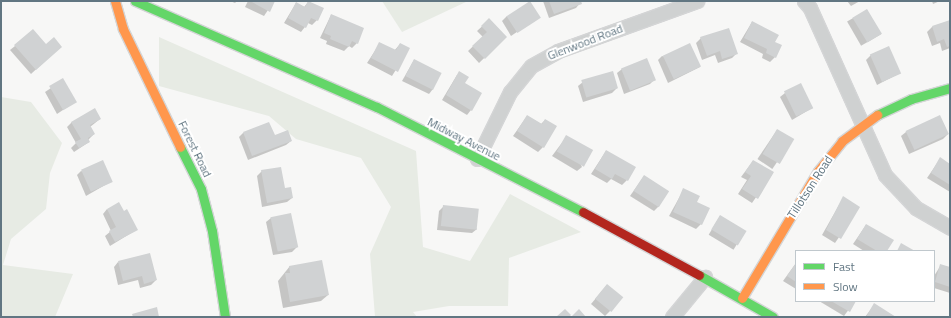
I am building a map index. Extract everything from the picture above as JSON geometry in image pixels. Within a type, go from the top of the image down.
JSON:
[{"type":"main road","name":"Forest Road","points":[[116,1],[124,29],[201,189],[212,231],[224,317]]},
{"type":"main road","name":"Midway Avenue","points":[[135,1],[321,81],[477,159],[705,277],[773,317]]},
{"type":"main road","name":"Tillotson Road","points":[[742,298],[818,171],[842,142],[862,124],[896,105],[950,88]]},
{"type":"street","name":"Glenwood Road","points":[[477,159],[510,92],[531,66],[558,51],[697,1]]},
{"type":"street","points":[[804,1],[810,8],[886,175],[894,187],[916,208],[950,228]]},
{"type":"street","points":[[672,317],[705,277]]},
{"type":"shaded area","points":[[382,1],[468,1],[402,32]]},
{"type":"shaded area","points":[[159,37],[416,151],[423,247],[470,261],[510,194],[581,232],[509,258],[508,306],[449,306],[413,312],[417,317],[375,317],[370,254],[391,207],[361,158],[296,139],[269,116],[159,86]]},
{"type":"shaded area","points":[[1,97],[31,102],[62,143],[50,173],[46,209],[11,239],[3,265],[73,274],[55,317],[1,317]]},
{"type":"building","points":[[250,1],[275,1],[270,12]]},
{"type":"building","points":[[308,1],[324,8],[318,21],[311,18],[306,28],[288,18],[296,2],[305,7]]},
{"type":"building","points":[[530,1],[541,18],[517,33],[507,16]]},
{"type":"building","points":[[549,1],[581,1],[582,4],[554,14]]},
{"type":"building","points":[[867,9],[882,34],[867,43],[852,18]]},
{"type":"building","points":[[331,14],[364,28],[358,44],[352,41],[349,47],[330,39],[331,36],[324,33]]},
{"type":"building","points":[[489,18],[507,37],[485,59],[472,46],[487,32],[481,26]]},
{"type":"building","points":[[950,20],[950,46],[947,47],[944,39],[937,42],[932,26]]},
{"type":"building","points":[[752,21],[779,35],[775,42],[782,45],[776,58],[766,53],[767,49],[744,38]]},
{"type":"building","points":[[729,28],[738,54],[722,59],[720,51],[707,56],[700,37]]},
{"type":"building","points":[[33,29],[46,44],[54,37],[62,47],[36,70],[14,45]]},
{"type":"building","points":[[379,42],[396,50],[400,43],[410,48],[398,72],[371,58]]},
{"type":"building","points":[[690,43],[701,67],[674,79],[663,56]]},
{"type":"building","points":[[889,46],[901,73],[882,82],[870,55]]},
{"type":"building","points":[[647,58],[656,80],[630,91],[621,68]]},
{"type":"building","points":[[414,59],[442,73],[433,90],[405,76]]},
{"type":"building","points":[[459,71],[469,77],[465,83],[482,93],[472,111],[446,95]]},
{"type":"building","points":[[613,71],[618,88],[586,97],[581,80]]},
{"type":"building","points":[[63,78],[77,102],[63,110],[49,86]]},
{"type":"building","points":[[801,83],[813,108],[796,116],[784,91]]},
{"type":"building","points":[[95,108],[101,119],[90,125],[95,134],[88,138],[90,142],[79,148],[75,142],[81,139],[71,122]]},
{"type":"building","points":[[527,115],[542,124],[545,119],[557,126],[544,148],[517,131]]},
{"type":"building","points":[[940,115],[949,134],[914,150],[906,131]]},
{"type":"building","points":[[269,122],[275,135],[288,130],[292,141],[252,156],[243,132]]},
{"type":"building","points":[[777,129],[794,139],[780,164],[762,154]]},
{"type":"building","points":[[566,135],[593,150],[584,167],[557,152]]},
{"type":"building","points":[[606,150],[636,167],[628,181],[615,174],[612,179],[595,169]]},
{"type":"building","points":[[940,157],[950,164],[950,185],[931,173]]},
{"type":"building","points":[[103,160],[113,182],[91,192],[81,170]]},
{"type":"building","points":[[753,160],[774,172],[758,199],[742,189],[751,176],[745,172]]},
{"type":"building","points":[[281,167],[285,188],[291,187],[293,198],[267,203],[261,170]]},
{"type":"building","points":[[644,175],[669,191],[659,207],[634,191]]},
{"type":"building","points":[[683,188],[700,196],[697,202],[710,208],[702,225],[673,212]]},
{"type":"building","points":[[843,196],[860,207],[841,239],[826,230]]},
{"type":"building","points":[[119,202],[124,211],[127,209],[138,230],[115,242],[109,231],[116,227],[107,209]]},
{"type":"building","points":[[443,205],[479,209],[477,230],[441,226]]},
{"type":"building","points":[[291,213],[298,247],[278,252],[270,217]]},
{"type":"building","points":[[720,215],[747,231],[738,246],[711,230]]},
{"type":"building","points":[[866,224],[894,240],[888,250],[875,250],[857,239]]},
{"type":"building","points":[[901,243],[913,250],[898,250]]},
{"type":"building","points":[[150,253],[157,280],[144,284],[142,276],[123,281],[118,261]]},
{"type":"building","points":[[322,260],[329,295],[290,302],[285,273],[290,273],[289,266]]},
{"type":"building","points":[[795,264],[795,281],[787,276]]},
{"type":"building","points":[[940,264],[950,267],[950,287],[935,282]]},
{"type":"building","points":[[607,284],[623,297],[611,312],[595,299]]},
{"type":"building","points":[[833,302],[855,302],[850,312]]},
{"type":"building","points":[[874,303],[896,317],[866,317]]},
{"type":"building","points":[[157,307],[159,317],[133,317],[132,314]]},
{"type":"building","points":[[565,309],[571,315],[569,317],[556,317]]},
{"type":"building","points":[[579,309],[586,317],[571,317]]},
{"type":"traffic: fast","points":[[135,1],[377,107],[583,212]]},
{"type":"traffic: fast","points":[[877,115],[911,99],[950,88]]},
{"type":"traffic: fast","points":[[180,147],[201,189],[212,231],[225,317]]},
{"type":"traffic: fast","points":[[699,275],[773,317]]},
{"type":"traffic: slow","points":[[115,1],[123,29],[180,147]]},
{"type":"traffic: slow","points":[[742,298],[818,171],[842,141],[877,115]]},
{"type":"traffic: jam","points":[[583,212],[699,275]]}]
